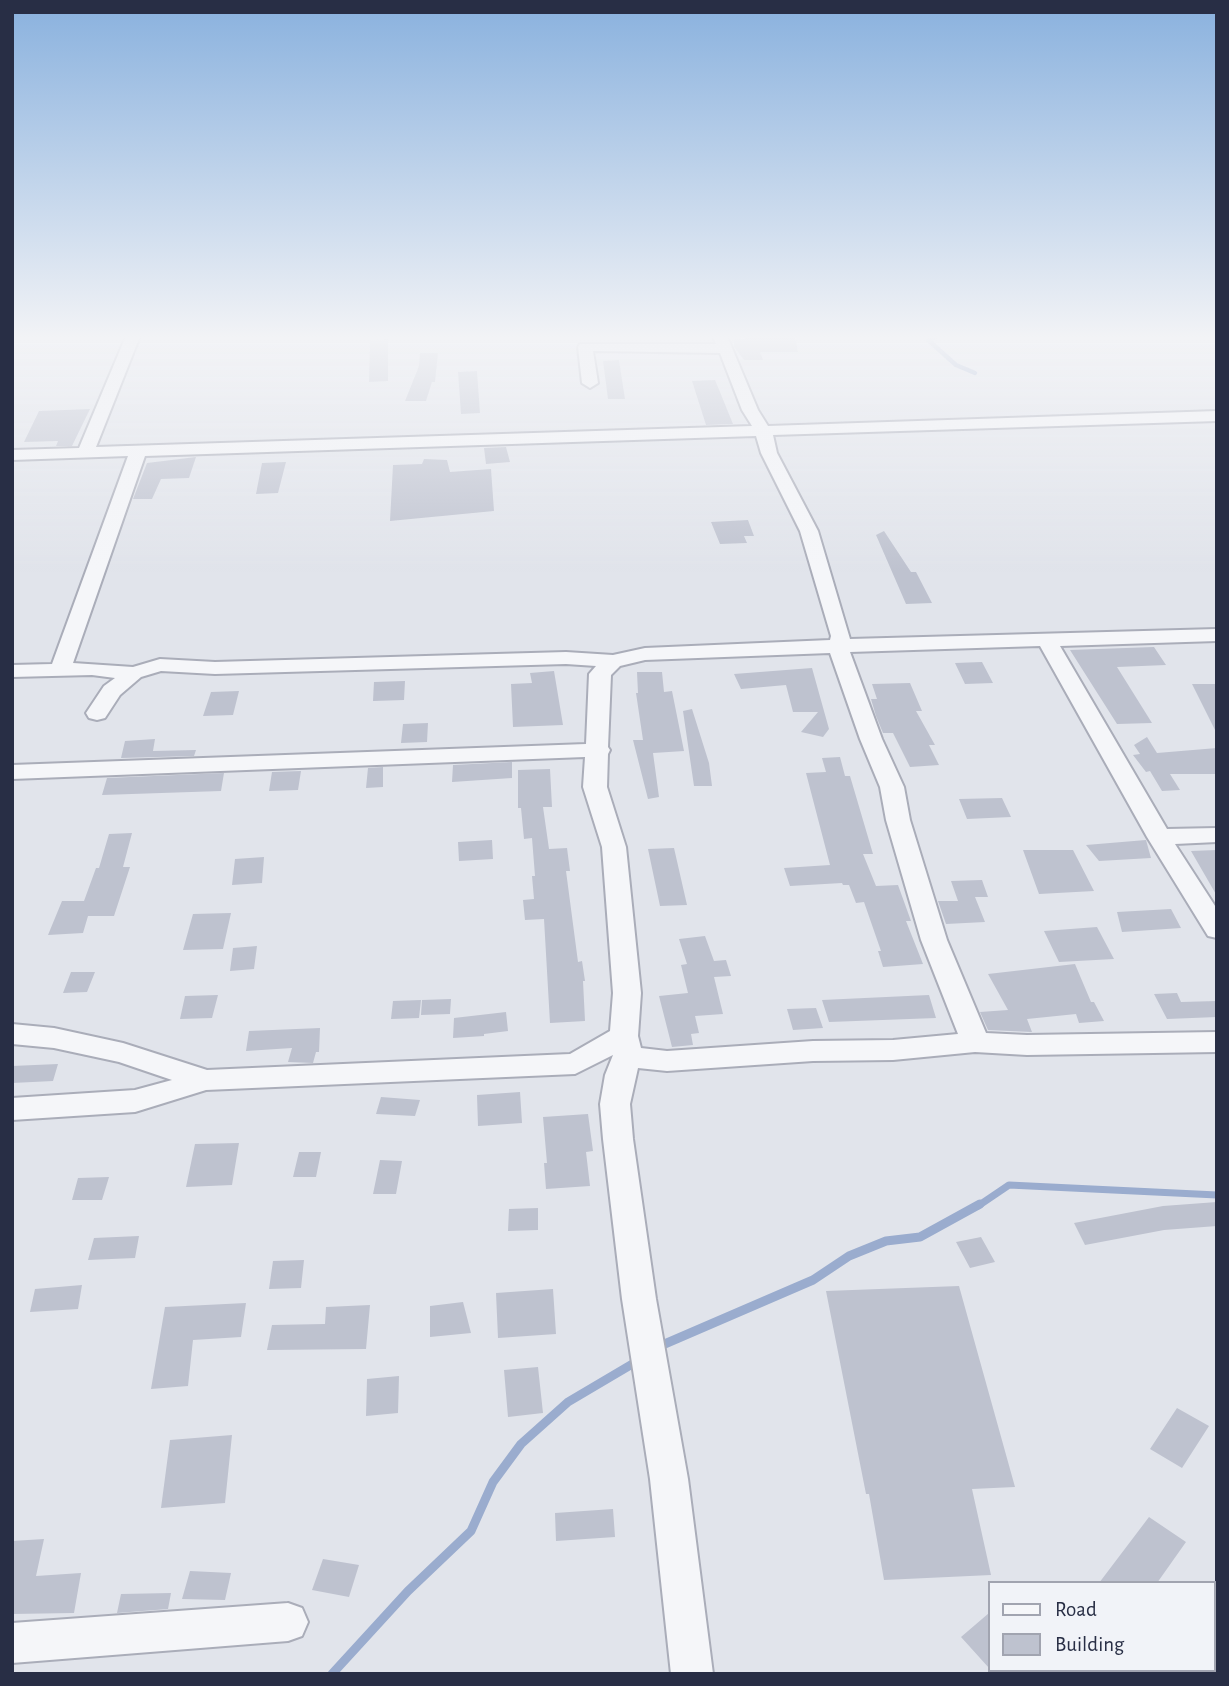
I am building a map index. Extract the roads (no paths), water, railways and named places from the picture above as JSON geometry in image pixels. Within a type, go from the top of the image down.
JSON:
[{"type":"street","points":[[85,453],[101,415]]},
{"type":"street","points":[[753,415],[763,430],[769,453],[809,531],[839,625],[841,636],[838,646],[871,739],[892,787],[898,820],[934,940],[960,999],[975,1042]]},
{"type":"street","points":[[12,456],[1217,416]]},
{"type":"street","points":[[61,670],[138,451]]},
{"type":"street","points":[[97,713],[112,691],[134,673],[160,665],[215,668],[566,658],[613,661],[645,654],[1217,635]]},
{"type":"street","points":[[1047,640],[1159,837],[1217,930]]},
{"type":"street","points":[[613,661],[600,674],[599,750],[595,787],[614,847],[627,993],[626,1046],[615,1104],[639,1299],[673,1506],[692,1674]]},
{"type":"street","points":[[12,671],[93,669],[134,673]]},
{"type":"street","points":[[12,772],[599,750]]},
{"type":"street","points":[[1159,837],[1217,835]]},
{"type":"street","points":[[12,1034],[54,1038],[123,1053],[206,1080]]},
{"type":"street","points":[[12,1109],[135,1101],[206,1080],[576,1064],[626,1046],[667,1061],[813,1051],[893,1050],[975,1042],[1027,1045],[1217,1042]]},
{"type":"street","points":[[12,1643],[288,1622]]},
{"type":"waterway","points":[[978,1206],[1009,1185],[1217,1195]]},
{"type":"waterway","points":[[660,1346],[813,1280],[849,1256],[886,1241],[920,1237],[980,1204]]},
{"type":"waterway","points":[[332,1674],[408,1591],[471,1531],[493,1482],[521,1444],[568,1402],[634,1363]]}]
